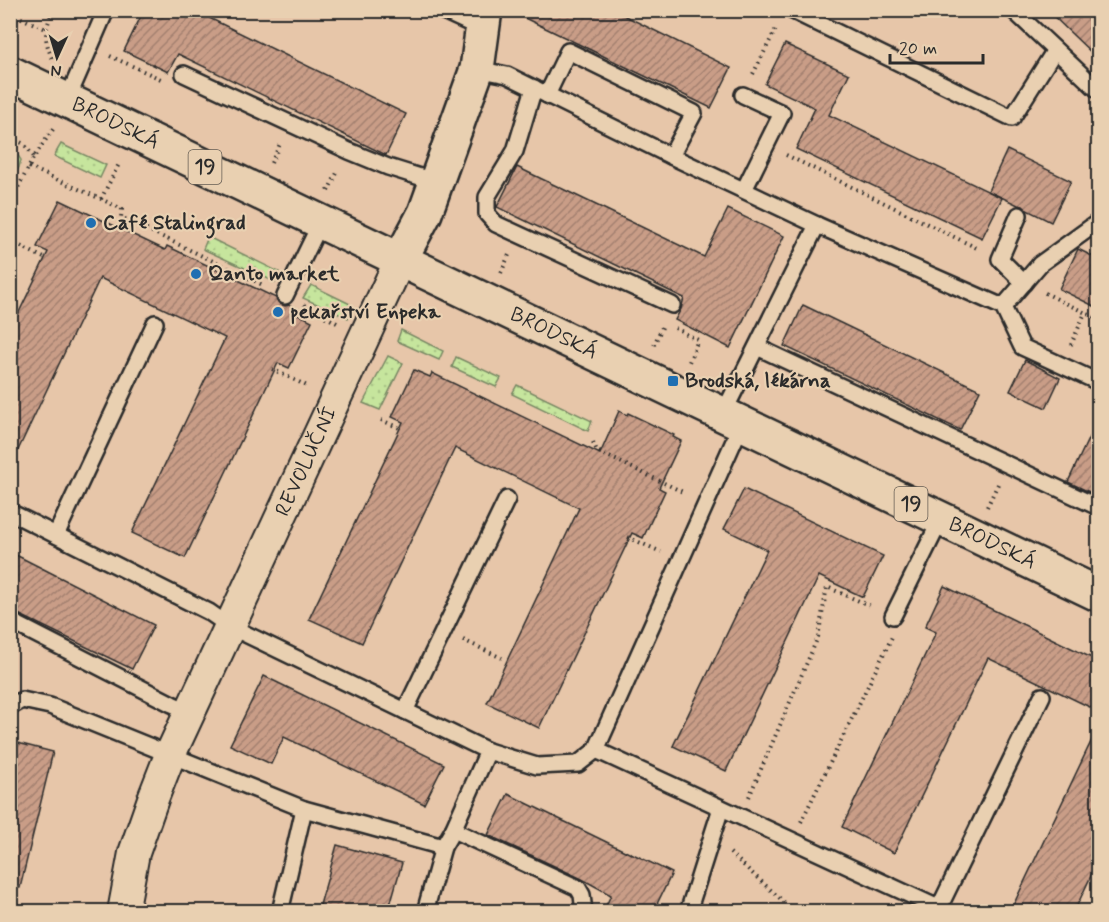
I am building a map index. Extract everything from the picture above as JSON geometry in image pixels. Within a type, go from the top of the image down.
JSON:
[{"type":"main road","name":"REVOLUČNÍ","points":[[400,260],[424,213],[477,69],[483,20]]},
{"type":"main road","name":"BRODSKÁ","points":[[10,73],[62,111],[324,207],[400,260],[1098,594]]},
{"type":"street","name":"REVOLUČNÍ","points":[[123,912],[134,853],[170,755],[400,260]]},
{"type":"lane","points":[[62,111],[106,10]]},
{"type":"lane","points":[[441,10],[483,20]]},
{"type":"lane","points":[[1013,10],[1098,90]]},
{"type":"lane","points":[[785,16],[1012,118],[1055,50]]},
{"type":"lane","points":[[671,156],[694,113],[568,51],[541,92],[515,151],[487,197],[487,214],[496,224],[672,305]]},
{"type":"lane","points":[[477,69],[507,75],[817,225],[1003,307],[1022,347],[1098,382]]},
{"type":"lane","points":[[184,74],[349,151],[388,167],[436,182]]},
{"type":"lane","points":[[743,95],[782,113],[744,190]]},
{"type":"lane","points":[[285,296],[324,207]]},
{"type":"lane","points":[[1019,215],[1000,259],[1024,283]]},
{"type":"lane","points":[[1003,307],[1040,264],[1098,222]]},
{"type":"lane","points":[[10,512],[209,612],[229,626],[488,751],[537,766],[578,764],[596,750],[707,503],[732,419],[757,347],[817,225]]},
{"type":"lane","points":[[56,535],[155,323]]},
{"type":"lane","points":[[757,347],[1098,507]]},
{"type":"lane","points":[[405,711],[507,499]]},
{"type":"lane","points":[[894,616],[941,519]]},
{"type":"lane","points":[[10,621],[190,712]]},
{"type":"lane","points":[[596,750],[943,910],[1042,696]]},
{"type":"lane","points":[[10,707],[22,700],[50,706],[304,809],[443,847]]},
{"type":"lane","points":[[425,912],[443,847],[453,830],[488,751]]},
{"type":"lane","points":[[688,912],[721,808]]},
{"type":"lane","points":[[280,912],[304,809]]},
{"type":"lane","points":[[453,830],[578,888],[585,906],[584,912]]},
{"type":"path","points":[[10,14],[46,29],[53,10]]},
{"type":"path","points":[[743,95],[785,16]]},
{"type":"path","points":[[91,46],[177,86],[184,74]]},
{"type":"path","points":[[10,203],[62,111]]},
{"type":"path","points":[[10,137],[24,144],[34,157]]},
{"type":"path","points":[[766,146],[1000,259]]},
{"type":"path","points":[[324,207],[349,151]]},
{"type":"path","points":[[101,199],[123,155]]},
{"type":"path","points":[[29,167],[122,209],[121,217],[340,324]]},
{"type":"path","points":[[500,274],[518,233]]},
{"type":"path","points":[[10,241],[46,259]]},
{"type":"path","points":[[1024,283],[1098,319]]},
{"type":"path","points":[[1062,366],[1085,313]]},
{"type":"path","points":[[652,348],[664,323],[698,340],[687,365]]},
{"type":"path","points":[[272,369],[317,391]]},
{"type":"path","points":[[381,420],[402,429]]},
{"type":"path","points":[[593,442],[597,451],[707,503]]},
{"type":"path","points":[[983,516],[1007,464]]},
{"type":"path","points":[[628,537],[681,560]]},
{"type":"path","points":[[741,817],[818,637],[827,587],[894,616],[892,637],[792,840]]},
{"type":"path","points":[[443,631],[502,658]]},
{"type":"path","points":[[711,837],[795,912]]},
{"type":"green space","points":[[10,143],[21,160],[11,184]]},
{"type":"green space","points":[[61,144],[106,165],[100,178],[54,156]]},
{"type":"green space","points":[[208,237],[279,272],[275,282],[203,249]]},
{"type":"green space","points":[[311,285],[352,306],[348,318],[303,298]]},
{"type":"green space","points":[[401,330],[443,351],[439,360],[397,341]]},
{"type":"green space","points":[[388,356],[403,363],[380,410],[363,403]]},
{"type":"green space","points":[[456,357],[501,378],[496,387],[452,367]]},
{"type":"green space","points":[[517,385],[592,421],[588,431],[512,394]]},
{"type":"building","points":[[144,10],[193,10],[406,114],[386,155],[178,54],[168,72],[124,51]]},
{"type":"building","points":[[508,10],[613,10],[731,68],[711,108]]},
{"type":"building","points":[[1047,10],[1098,10],[1098,59]]},
{"type":"building","points":[[785,44],[849,74],[829,115],[1002,198],[982,238],[796,149],[815,108],[765,84]]},
{"type":"building","points":[[1007,150],[1071,181],[1051,222],[1023,206],[988,191]]},
{"type":"building","points":[[517,167],[704,257],[728,209],[784,236],[730,348],[675,320],[684,298],[497,207]]},
{"type":"building","points":[[60,200],[165,250],[167,246],[276,298],[280,304],[298,309],[296,313],[312,321],[289,368],[278,363],[185,558],[132,533],[225,338],[100,278],[10,467],[10,331],[48,252],[37,247]]},
{"type":"building","points":[[1078,249],[1098,259],[1098,308],[1059,289]]},
{"type":"building","points":[[803,305],[980,390],[960,430],[784,346]]},
{"type":"building","points":[[1025,360],[1060,378],[1046,408],[1010,391]]},
{"type":"building","points":[[414,370],[430,377],[432,373],[600,454],[619,411],[674,435],[673,437],[681,441],[659,488],[665,491],[643,538],[632,533],[539,728],[487,703],[579,508],[455,448],[362,643],[309,619],[403,422],[392,417]]},
{"type":"building","points":[[1098,418],[1098,496],[1068,482]]},
{"type":"building","points":[[744,489],[883,556],[863,597],[819,576],[726,771],[673,746],[767,550],[724,529]]},
{"type":"building","points":[[10,552],[154,625],[132,669],[10,610]]},
{"type":"building","points":[[944,586],[1098,661],[1098,711],[988,658],[894,853],[842,827],[936,632],[925,627]]},
{"type":"building","points":[[264,676],[444,764],[424,804],[284,737],[271,764],[230,745]]},
{"type":"building","points":[[1098,727],[1098,861],[1074,912],[1010,912]]},
{"type":"building","points":[[10,741],[53,752],[20,888],[10,887]]},
{"type":"building","points":[[508,794],[672,873],[653,912],[603,912],[611,895],[488,835]]},
{"type":"building","points":[[337,845],[402,863],[388,912],[318,912]]},
{"type":"place","name":"Café Stalingrad","points":[[91,223]]},
{"type":"place","name":"Qanto market","points":[[196,274]]},
{"type":"place","name":"pekařství Enpeka","points":[[278,312]]},
{"type":"place","name":"Brodská, lékárna","points":[[673,381]]}]
